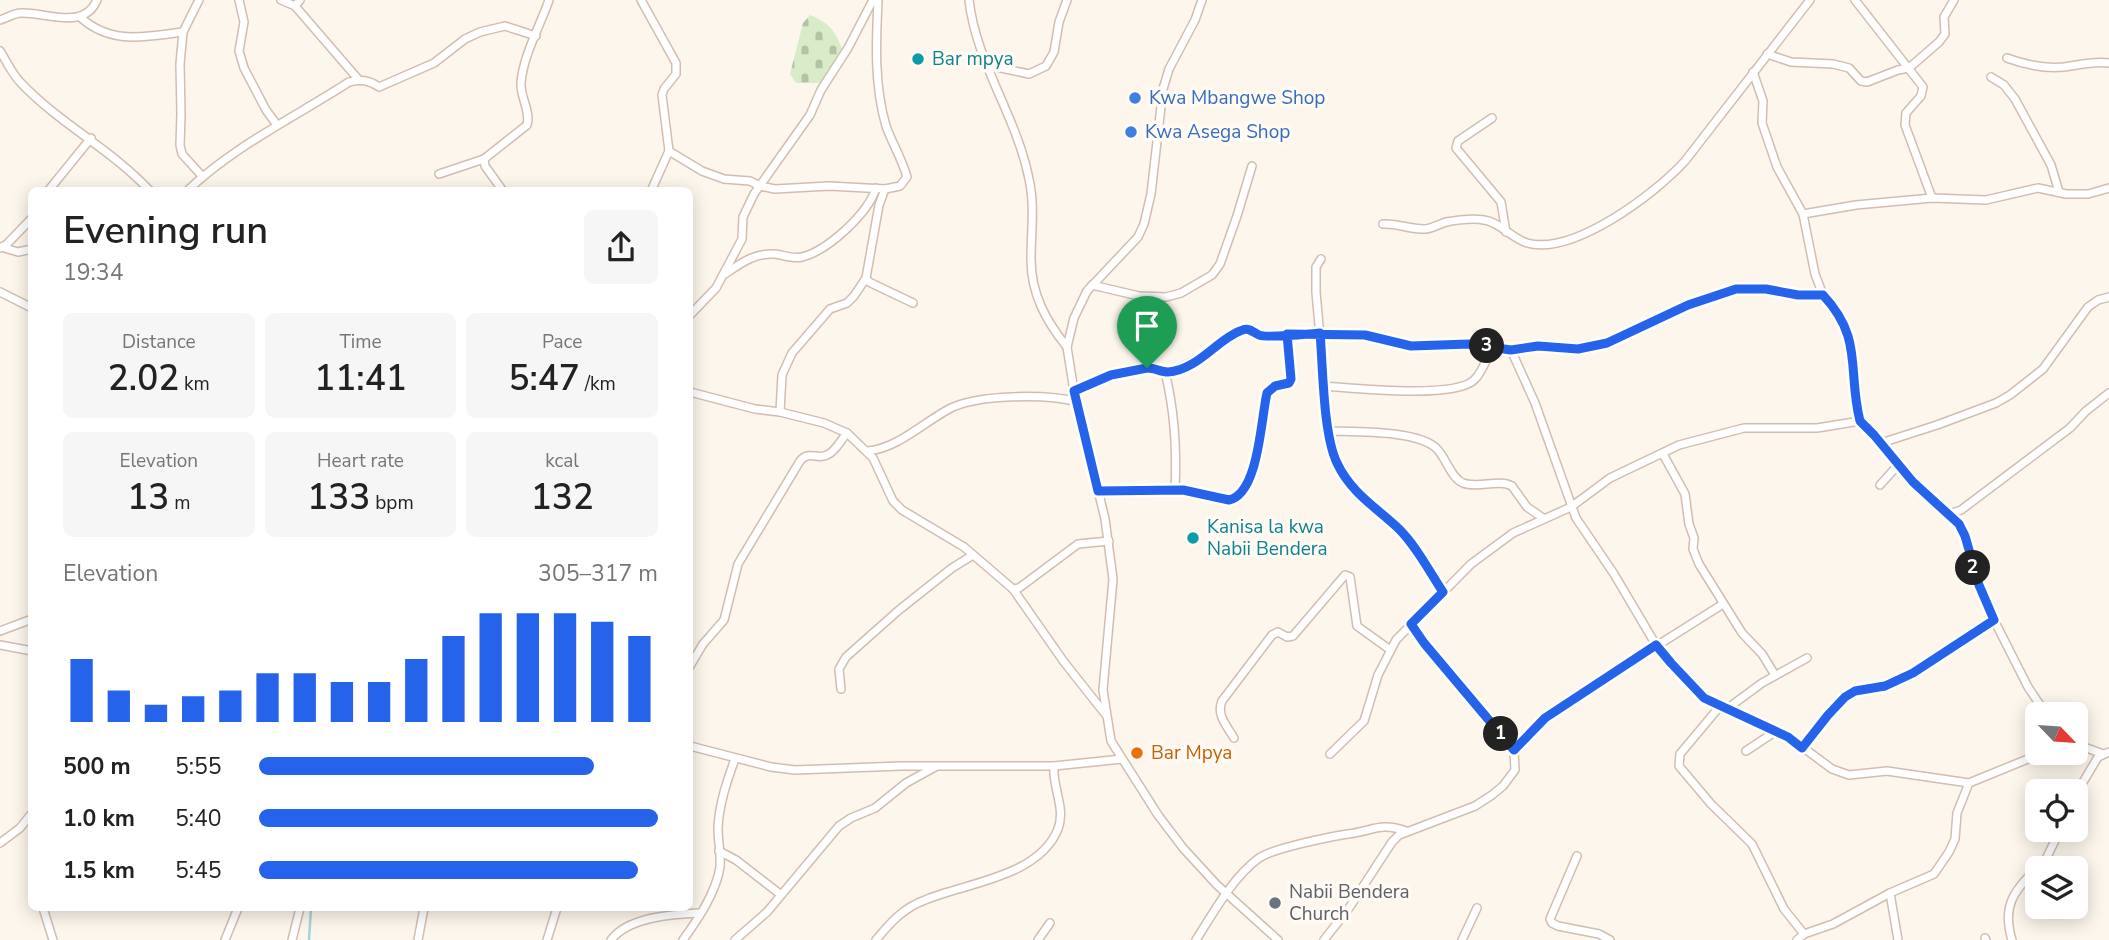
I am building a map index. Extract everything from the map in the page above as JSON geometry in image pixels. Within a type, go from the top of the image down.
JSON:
[{"type":"street","points":[[0,20],[19,13],[80,17],[90,10],[97,0]]},
{"type":"street","points":[[200,0],[183,32],[180,64],[180,145],[182,154],[202,176]]},
{"type":"street","points":[[239,0],[244,22],[239,42],[242,59],[266,110],[277,125]]},
{"type":"street","points":[[281,0],[297,3],[358,79]]},
{"type":"street","points":[[439,174],[484,159],[527,125],[521,82],[527,57],[549,0]]},
{"type":"street","points":[[641,0],[676,63],[675,76],[662,95],[670,151],[653,187]]},
{"type":"street","points":[[670,151],[702,170],[724,178],[750,181],[775,189],[828,186],[885,189],[900,186],[907,177],[887,130],[879,90],[875,0]]},
{"type":"street","points":[[693,312],[710,296],[722,277],[742,240],[745,210],[810,115],[821,90],[875,0]]},
{"type":"street","points":[[968,0],[974,28],[1030,180],[1033,228],[1031,260],[1035,293],[1044,315],[1066,348],[1109,541],[1113,579],[1103,690],[1111,741],[1158,815],[1183,848],[1278,940]]},
{"type":"street","points":[[987,65],[1029,74],[1046,66],[1054,52],[1059,22],[1067,0]]},
{"type":"street","points":[[1066,348],[1074,318],[1087,291],[1138,237],[1144,224],[1151,194],[1163,89],[1169,69],[1195,20],[1202,0]]},
{"type":"street","points":[[1383,224],[1395,223],[1414,229],[1428,229],[1448,222],[1479,219],[1488,220],[1526,243],[1555,243],[1627,212],[1685,162],[1810,0]]},
{"type":"street","points":[[1855,0],[1920,82],[1924,92],[1906,113],[1905,125],[1932,198]]},
{"type":"street","points":[[1767,54],[1791,62],[1833,64],[1849,68],[1861,81],[1867,82],[1898,69],[1909,68],[1939,42],[1945,34],[1944,17],[1954,0]]},
{"type":"street","points":[[80,17],[89,26],[110,36],[183,32]]},
{"type":"street","points":[[191,187],[202,176],[277,125],[298,115],[349,82],[358,79],[372,82],[379,87],[434,63],[465,39],[493,27],[511,27],[536,36]]},
{"type":"street","points":[[0,51],[20,82],[63,119],[91,138],[146,187]]},
{"type":"street","points":[[2007,58],[2032,66],[2048,67],[2109,62]]},
{"type":"street","points":[[1753,72],[1763,101],[1762,123],[1772,152],[1803,215],[1815,274],[1823,295],[1838,311],[1850,340],[1860,421],[1913,482],[1959,524],[1994,620],[2038,702]]},
{"type":"street","points":[[1991,77],[2004,85],[2015,99],[2051,165],[2059,192]]},
{"type":"street","points":[[1492,118],[1458,141],[1456,148],[1501,202],[1506,232]]},
{"type":"street","points":[[51,187],[91,138]]},
{"type":"street","points":[[484,159],[485,166],[500,187]]},
{"type":"street","points":[[1092,285],[1139,296],[1167,298],[1212,275],[1220,264],[1252,166]]},
{"type":"street","points":[[722,277],[754,256],[774,254],[799,258],[823,248],[861,214],[873,199],[876,188]]},
{"type":"street","points":[[1803,215],[1856,205],[1932,198],[1986,200],[2038,188],[2088,194],[2109,188]]},
{"type":"street","points":[[780,412],[782,375],[792,353],[830,309],[848,303],[866,278],[879,205],[885,189]]},
{"type":"street","points":[[1,247],[28,222]]},
{"type":"street","points":[[1,247],[18,252],[28,250]]},
{"type":"street","points":[[1321,259],[1316,267],[1320,333],[1329,431],[1336,461],[1370,506],[1400,530],[1443,592]]},
{"type":"street","points":[[866,278],[869,282],[913,303]]},
{"type":"street","points":[[1074,391],[1111,375],[1135,369],[1156,368],[1165,372],[1194,362],[1241,330],[1253,329],[1262,336],[1320,333],[1365,335],[1403,345],[1469,344],[1511,350],[1548,346],[1578,349],[1607,343],[1688,305],[1736,289],[1823,295]]},
{"type":"street","points":[[0,292],[28,306]]},
{"type":"street","points":[[1881,443],[1937,425],[2010,396],[2043,369],[2088,307],[2109,297]]},
{"type":"street","points":[[1098,491],[1175,490],[1235,499],[1241,494],[1258,456],[1267,393],[1275,386],[1289,383],[1291,379],[1287,334]]},
{"type":"street","points":[[1324,386],[1397,391],[1433,390],[1462,384],[1475,379],[1492,347]]},
{"type":"street","points":[[1511,350],[1535,403],[1576,518],[1614,574],[1656,645],[1704,698],[1776,731],[1832,769],[1849,775],[1888,771],[1969,783],[2025,760]]},
{"type":"street","points":[[1165,372],[1173,404],[1176,433],[1175,490]]},
{"type":"street","points":[[693,393],[755,409],[824,422],[847,433],[868,451],[893,500],[902,510],[939,534],[957,542],[1013,589],[1106,716]]},
{"type":"street","points":[[1949,514],[1961,510],[2070,428],[2109,393]]},
{"type":"street","points":[[868,451],[879,450],[898,441],[947,410],[965,402],[1040,397],[1077,402]]},
{"type":"street","points":[[1331,754],[1364,721],[1378,674],[1389,649],[1443,592],[1489,550],[1513,533],[1571,507],[1610,478],[1679,445],[1744,428],[1817,428],[1860,421]]},
{"type":"street","points":[[1329,431],[1385,434],[1422,440],[1435,446],[1457,479],[1465,484],[1512,486],[1527,508],[1544,518]]},
{"type":"street","points":[[693,661],[703,644],[724,620],[738,564],[800,461],[809,454],[823,457],[830,454],[847,433]]},
{"type":"street","points":[[1663,454],[1685,494],[1693,549],[1699,564],[1742,633],[1762,654],[1774,675]]},
{"type":"street","points":[[1880,485],[1898,465]]},
{"type":"street","points":[[1013,589],[1078,544],[1109,541]]},
{"type":"street","points":[[841,689],[839,669],[846,657],[899,610],[973,555]]},
{"type":"street","points":[[1234,738],[1219,710],[1222,701],[1272,635],[1278,632],[1287,638],[1293,636],[1345,575],[1350,577],[1357,626],[1389,649]]},
{"type":"street","points":[[1514,750],[1545,718],[1723,604]]},
{"type":"street","points":[[0,631],[28,620]]},
{"type":"street","points":[[1802,748],[1845,697],[1855,691],[1885,686],[1913,673],[1994,620]]},
{"type":"street","points":[[1324,940],[1349,908],[1392,842],[1406,831],[1475,806],[1503,786],[1515,770],[1514,750],[1411,624]]},
{"type":"street","points":[[0,645],[28,650]]},
{"type":"street","points":[[1804,934],[1784,909],[1752,844],[1711,804],[1679,766],[1680,754],[1724,707],[1774,675],[1807,658]]},
{"type":"street","points":[[1746,751],[1776,731]]},
{"type":"street","points":[[693,747],[771,767],[795,770],[1054,766],[1122,759]]},
{"type":"street","points":[[2088,748],[2106,753]]},
{"type":"street","points":[[2084,779],[2098,757],[2106,753]]},
{"type":"street","points":[[683,940],[700,913],[717,876],[721,806],[736,759]]},
{"type":"street","points":[[735,940],[767,912],[827,843],[838,826],[880,804],[906,783],[938,766]]},
{"type":"street","points":[[876,940],[905,909],[924,900],[981,884],[999,876],[1024,863],[1046,846],[1058,829],[1060,815],[1053,780],[1054,766]]},
{"type":"street","points":[[1797,940],[1804,934],[1833,924],[1890,893],[1934,874],[1955,839],[1957,813],[1969,783]]},
{"type":"street","points":[[0,843],[20,828],[28,818]]},
{"type":"street","points":[[1196,940],[1227,893],[1261,857],[1327,837],[1390,825],[1406,831]]},
{"type":"street","points":[[719,851],[736,860],[780,894]]},
{"type":"street","points":[[1577,856],[1550,919],[1558,926],[1599,934],[1610,940]]},
{"type":"street","points":[[2012,940],[2007,924],[2008,909],[2025,879]]},
{"type":"street","points":[[1890,893],[1898,940]]},
{"type":"street","points":[[1462,940],[1477,908]]},
{"type":"street","points":[[44,911],[53,940]]},
{"type":"street","points":[[225,940],[237,911]]},
{"type":"street","points":[[292,940],[299,911]]},
{"type":"street","points":[[418,940],[423,911]]},
{"type":"street","points":[[547,940],[556,911]]},
{"type":"street","points":[[611,940],[619,930],[640,923],[700,913]]},
{"type":"street","points":[[1038,940],[1050,923]]},
{"type":"green space","points":[[810,15],[831,28],[842,49],[822,83],[796,83],[790,74],[803,23]]},
{"type":"waterway","points":[[309,940],[311,911]]},
{"type":"place","name":"Bar mpya","points":[[918,59]]},
{"type":"place","name":"Kwa Mbangwe Shop","points":[[1135,98]]},
{"type":"place","name":"Kwa Asega Shop","points":[[1131,132]]},
{"type":"place","name":"Kanisa la kwa Nabii Bendera","points":[[1193,538]]},
{"type":"place","name":"Bar Mpya","points":[[1137,753]]},
{"type":"place","name":"Nabii Bendera Church","points":[[1275,903]]},
{"type":"route","points":[[1147,368],[1111,375],[1074,391],[1098,491],[1183,490],[1229,500],[1241,494],[1258,456],[1267,393],[1275,386],[1289,383],[1291,379],[1287,334],[1301,334],[1320,333],[1365,335],[1411,346],[1469,344],[1511,350],[1538,346],[1578,349],[1607,343],[1721,292],[1746,288],[1798,295],[1823,295],[1838,311],[1850,340],[1860,421],[1907,476],[1959,524],[1979,585],[1994,620],[1929,665],[1885,686],[1855,691],[1845,697],[1836,704],[1802,748],[1788,737],[1704,698],[1656,645],[1545,718],[1514,750],[1411,624],[1443,592],[1400,530],[1370,506],[1336,461],[1327,415],[1320,333],[1287,334],[1262,336],[1253,329],[1241,330],[1210,353],[1172,371],[1147,368]]}]
